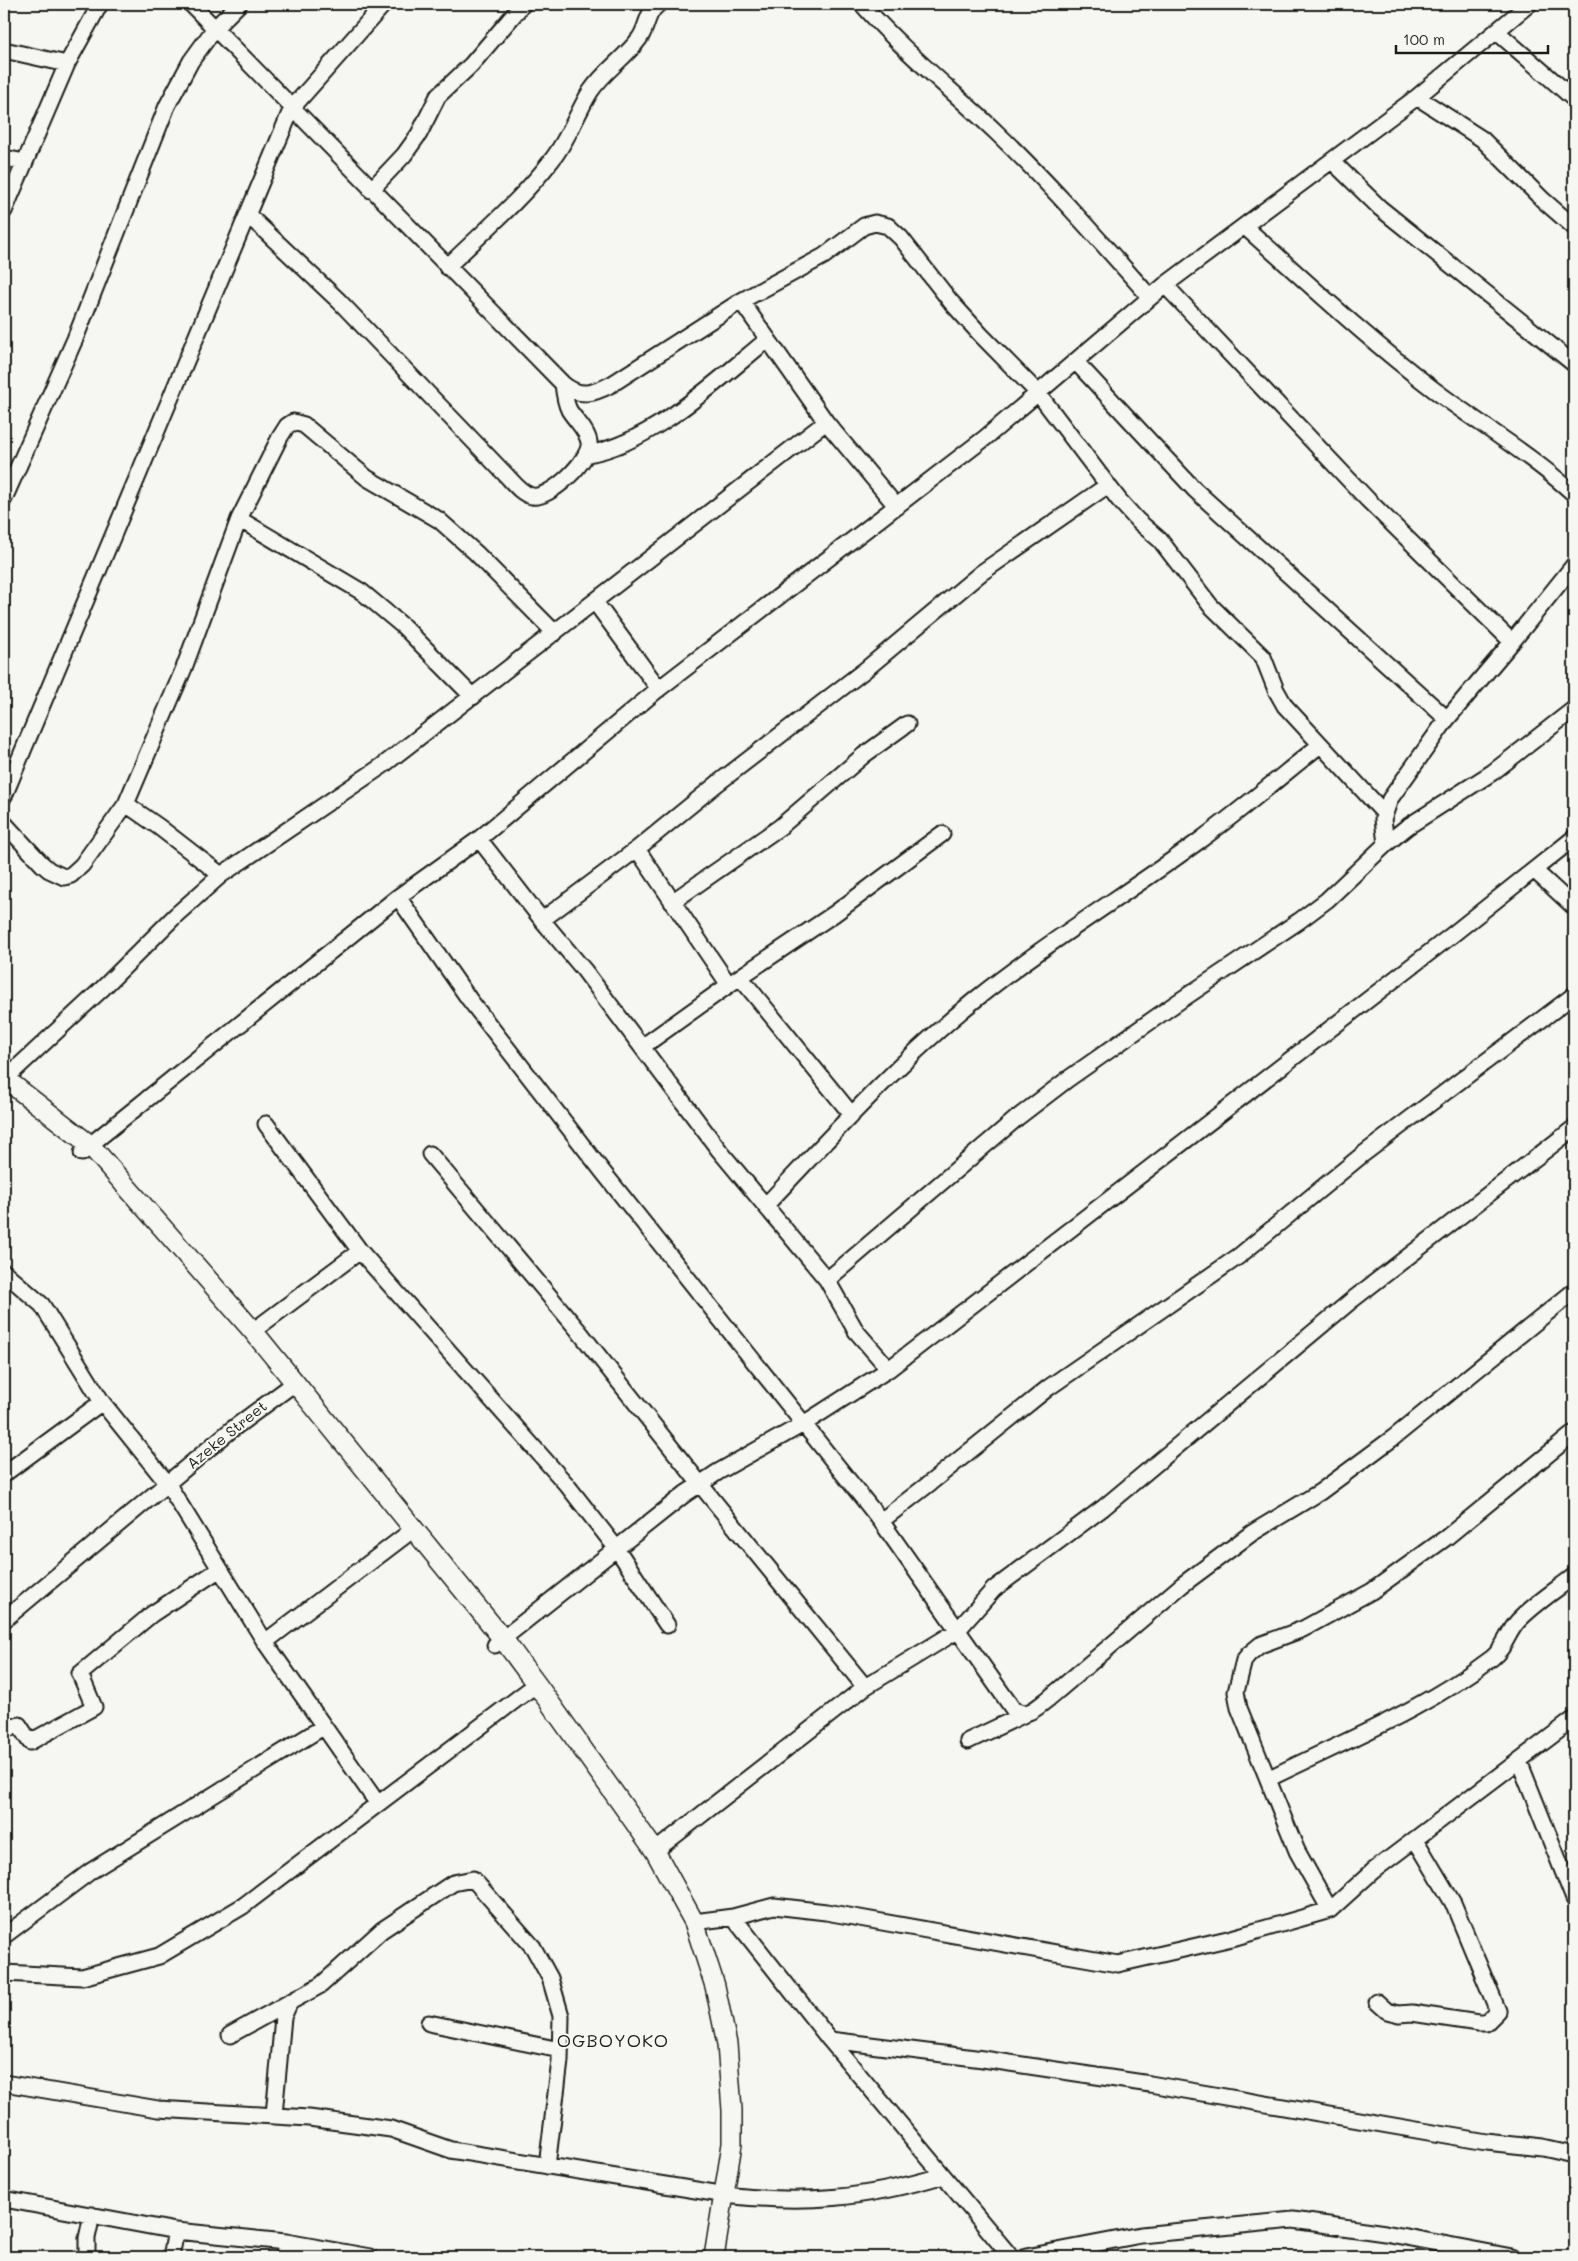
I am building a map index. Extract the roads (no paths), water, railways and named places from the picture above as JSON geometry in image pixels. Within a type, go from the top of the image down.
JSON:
[{"type":"main road","points":[[4,1082],[86,1149],[253,1331],[499,1642],[655,1851],[694,1922],[710,1988],[727,2044],[732,2110],[732,2144],[702,2257]]},
{"type":"main road","points":[[86,1149],[246,1337],[406,1535],[499,1642]]},
{"type":"main road","points":[[535,1689],[647,1856],[685,1926],[710,1988]]},
{"type":"main road","points":[[714,2257],[719,2194]]},
{"type":"street","points":[[4,210],[67,64],[100,4]]},
{"type":"street","points":[[191,4],[563,384],[577,393],[586,395],[602,389],[741,301],[824,256],[864,226],[875,223],[882,224],[901,238],[951,302],[1038,393],[1129,511],[1167,548],[1210,605],[1263,657],[1280,698],[1320,745],[1384,813]]},
{"type":"street","points":[[4,499],[76,339],[167,106],[191,61],[214,28],[239,4]]},
{"type":"street","points":[[4,796],[292,108],[384,4]]},
{"type":"street","points":[[371,190],[404,155],[419,134],[438,96],[472,65],[523,4]]},
{"type":"street","points":[[447,267],[524,193],[551,162],[569,135],[590,92],[599,80],[635,44],[643,33],[651,11],[659,4]]},
{"type":"street","points":[[862,4],[896,39],[985,121],[1051,186],[1150,297]]},
{"type":"street","points":[[86,1149],[398,897],[479,839],[659,689],[985,438],[1150,297],[1246,227],[1417,97],[1529,4]]},
{"type":"street","points":[[1496,30],[1574,99]]},
{"type":"street","points":[[4,50],[67,64]]},
{"type":"street","points":[[1417,97],[1482,139],[1543,200],[1574,227]]},
{"type":"street","points":[[4,158],[25,162]]},
{"type":"street","points":[[1332,161],[1380,208],[1574,364]]},
{"type":"street","points":[[248,215],[339,301],[524,492],[532,496],[541,496],[554,490],[587,454],[590,446],[588,438],[569,409],[563,384]]},
{"type":"street","points":[[1246,227],[1351,321],[1428,386],[1522,451],[1574,494]]},
{"type":"street","points":[[1165,286],[1368,500],[1512,642]]},
{"type":"street","points":[[741,301],[826,422],[897,507]]},
{"type":"street","points":[[587,454],[619,446],[688,405],[768,340]]},
{"type":"street","points":[[1076,362],[1194,490],[1447,719]]},
{"type":"street","points":[[4,1082],[103,988],[169,921],[221,875],[382,766],[826,422]]},
{"type":"street","points":[[4,823],[42,864],[57,875],[64,877],[71,875],[82,865],[126,804],[184,668],[239,519],[280,437],[290,424],[301,423],[367,478],[439,520],[476,553],[555,633]]},
{"type":"street","points":[[542,920],[637,850],[718,783],[865,670],[981,573],[1108,486]]},
{"type":"street","points":[[239,519],[362,592],[404,627],[473,697]]},
{"type":"street","points":[[1386,844],[1383,826],[1384,813],[1390,800],[1447,719],[1574,565]]},
{"type":"street","points":[[594,602],[659,689]]},
{"type":"street","points":[[827,1280],[1017,1118],[1118,1044],[1300,921],[1342,887],[1386,844],[1407,827],[1493,772],[1574,709]]},
{"type":"street","points":[[672,902],[780,827],[864,755],[907,724]]},
{"type":"street","points":[[766,1205],[852,1115],[914,1054],[977,998],[1061,935],[1200,841],[1320,745]]},
{"type":"street","points":[[126,804],[221,875]]},
{"type":"street","points":[[642,1047],[834,914],[942,834]]},
{"type":"street","points":[[499,1642],[650,1521],[700,1484],[805,1423],[889,1369],[1574,838]]},
{"type":"street","points":[[479,839],[542,920],[584,970],[719,1150],[827,1280],[856,1331],[889,1369]]},
{"type":"street","points":[[637,850],[672,902],[735,981],[852,1115]]},
{"type":"street","points":[[1534,870],[1574,907]]},
{"type":"street","points":[[398,897],[469,999],[603,1172],[805,1423],[881,1521],[957,1632],[1013,1709],[1024,1714]]},
{"type":"street","points":[[881,1521],[930,1484],[1048,1388],[1240,1256],[1362,1154],[1574,995]]},
{"type":"street","points":[[266,1124],[360,1251],[566,1485],[617,1549],[667,1625]]},
{"type":"street","points":[[655,1851],[865,1687],[957,1632],[994,1589],[1103,1508],[1366,1289],[1574,1128]]},
{"type":"street","points":[[430,1154],[578,1330],[865,1687]]},
{"type":"street","points":[[253,1331],[360,1251]]},
{"type":"street","points":[[4,1272],[42,1305],[102,1402],[168,1483],[265,1642],[378,1804]]},
{"type":"street","points":[[968,1741],[1024,1714],[1030,1713],[1182,1584],[1252,1533],[1320,1492],[1394,1438],[1574,1291]]},
{"type":"street","name":"Azeke Street","points":[[4,1620],[231,1430],[288,1388]]},
{"type":"street","points":[[6,1467],[102,1402]]},
{"type":"street","points":[[1330,1910],[1297,1851],[1239,1708],[1236,1692],[1244,1660],[1260,1645],[1303,1630],[1372,1592],[1446,1537],[1574,1433]]},
{"type":"street","points":[[265,1642],[406,1535]]},
{"type":"street","points":[[4,1730],[19,1725],[30,1742],[94,1707],[80,1674],[152,1614],[220,1569]]},
{"type":"street","points":[[1268,1779],[1383,1725],[1483,1663],[1502,1648],[1518,1622],[1574,1576]]},
{"type":"street","points":[[4,1973],[82,1977],[159,1956],[243,1906],[535,1689]]},
{"type":"street","points":[[694,1922],[733,1917],[774,1906],[826,1912],[1118,1964],[1232,1938],[1330,1910],[1373,1871],[1574,1719]]},
{"type":"street","points":[[4,1936],[91,1871],[323,1727]]},
{"type":"street","points":[[1519,1761],[1574,1899]]},
{"type":"street","points":[[1377,2002],[1387,2011],[1399,2014],[1412,2013],[1478,2023],[1486,2023],[1498,2011],[1453,1903],[1415,1839]]},
{"type":"street","points":[[230,2035],[321,1985],[382,1930],[454,1883],[473,1879],[533,1947],[550,1978],[561,2016],[560,2050],[548,2166]]},
{"type":"street","points":[[733,1917],[941,2176],[1011,2257]]},
{"type":"street","points":[[274,2115],[282,2017],[289,2004]]},
{"type":"street","points":[[429,2023],[560,2050]]},
{"type":"street","points":[[830,2040],[983,2059],[1150,2084],[1486,2142],[1543,2148],[1574,2155]]},
{"type":"street","points":[[4,2083],[158,2109],[309,2118],[391,2129],[451,2150],[719,2194],[802,2201],[852,2197],[897,2189],[941,2176]]},
{"type":"street","points":[[4,2199],[176,2231],[286,2242],[370,2257]]},
{"type":"street","points":[[86,2257],[87,2238],[92,2215]]},
{"type":"street","points":[[1026,2257],[1141,2235],[1293,2220],[1385,2232],[1512,2257]]},
{"type":"street","points":[[171,2257],[176,2231]]},
{"type":"street","points":[[284,2257],[286,2242]]},
{"type":"district","name":"OGBOYOKO","points":[[613,2041]]}]
